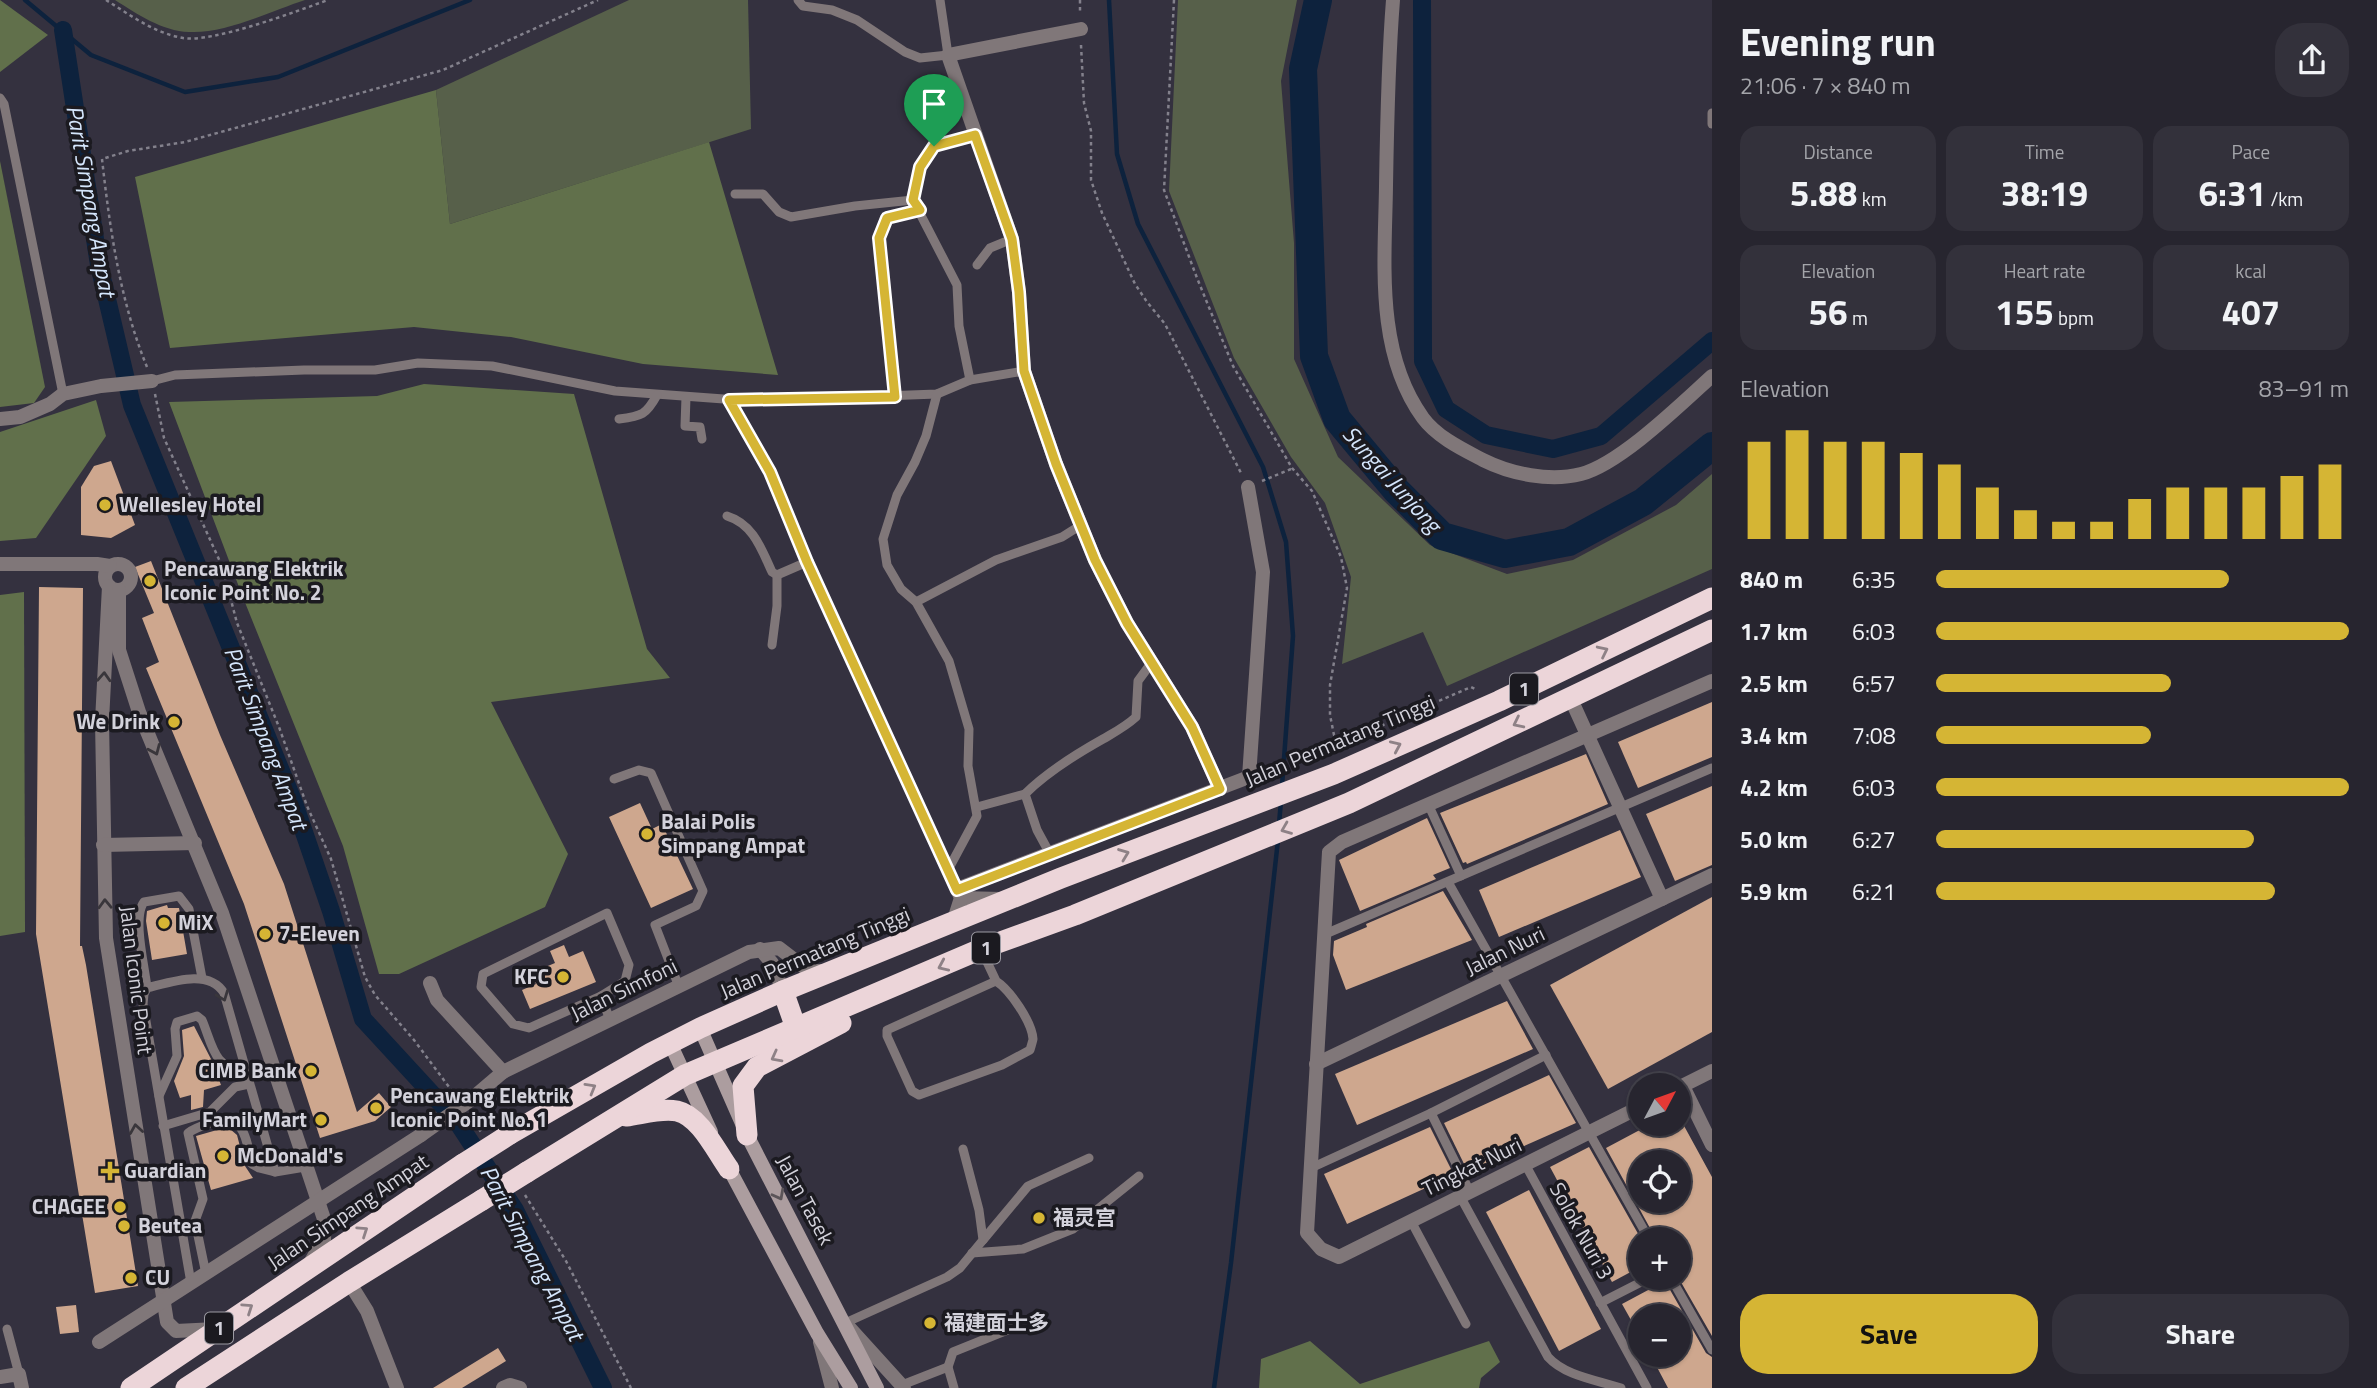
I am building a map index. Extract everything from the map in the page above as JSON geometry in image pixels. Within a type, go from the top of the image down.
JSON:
[{"type":"highway","name":"Jalan Permatang Tinggi","points":[[670,1043],[783,991],[1060,878],[1334,774],[1499,701],[1712,598]]},
{"type":"highway","name":"1","points":[[186,1388],[482,1200],[524,1181],[617,1117],[685,1075],[981,949],[1075,915],[1349,803],[1712,630]]},
{"type":"highway","points":[[747,1135],[743,1086],[757,1067],[852,1017],[898,986]]},
{"type":"highway","points":[[783,991],[796,1028]]},
{"type":"highway","name":"Jalan Simpang Ampat","points":[[131,1388],[463,1164],[510,1134],[670,1043]]},
{"type":"highway","points":[[617,1117],[678,1111],[694,1119],[729,1169]]},
{"type":"main road","name":"Jalan Tasek","points":[[700,1028],[747,1135],[877,1388]]},
{"type":"main road","points":[[670,1043],[729,1169],[817,1333],[851,1388]]},
{"type":"street","points":[[1393,0],[1387,75],[1385,254],[1388,327],[1396,364],[1408,393],[1424,420],[1453,445],[1496,466],[1541,476],[1583,474],[1603,465],[1641,437],[1712,376]]},
{"type":"street","points":[[1081,30],[948,55],[1012,239],[1019,292],[1024,371],[1056,464],[1095,560],[1127,623],[1192,727],[1220,789]]},
{"type":"street","points":[[0,419],[20,417],[50,404],[63,394],[101,386],[148,381]]},
{"type":"street","points":[[959,894],[1050,854],[1250,777],[1263,572],[1251,486]]},
{"type":"street","points":[[0,564],[123,564],[130,570],[130,583],[114,588]]},
{"type":"street","points":[[110,566],[105,574],[114,588],[119,650],[139,712],[222,913],[317,1202],[326,1222],[324,1239],[306,1269]]},
{"type":"street","name":"Jalan Iconic Point","points":[[114,588],[102,721],[106,938],[167,1322],[176,1331],[218,1329]]},
{"type":"street","points":[[1311,1168],[1329,852],[1342,842],[1712,681]]},
{"type":"street","points":[[1570,697],[1662,898]]},
{"type":"street","points":[[103,845],[195,843]]},
{"type":"street","name":"Jalan Nuri","points":[[1316,1064],[1712,875]]},
{"type":"street","points":[[959,894],[1011,899]]},
{"type":"street","points":[[953,923],[959,894]]},
{"type":"street","points":[[761,949],[779,948],[809,971],[835,971]]},
{"type":"street","points":[[761,949],[772,963],[783,991]]},
{"type":"street","name":"Jalan Simfoni","points":[[99,1342],[467,1107],[503,1072],[749,952],[761,949]]},
{"type":"street","points":[[430,983],[437,1000],[503,1072]]},
{"type":"street","points":[[1691,1082],[1712,1071]]},
{"type":"street","points":[[1691,1107],[1712,1145]]},
{"type":"street","name":"Tingkat Nuri","points":[[1311,1168],[1307,1233],[1321,1249],[1339,1257],[1628,1113]]},
{"type":"street","points":[[349,1282],[367,1311],[397,1388]]},
{"type":"street","points":[[845,1323],[903,1386]]},
{"type":"street","points":[[817,1333],[832,1388]]},
{"type":"street","points":[[0,1377],[21,1381]]},
{"type":"street","points":[[503,1388],[510,1385],[520,1388]]},
{"type":"lane","points":[[798,0],[803,6],[832,9],[857,20],[920,58],[948,55],[940,0]]},
{"type":"lane","points":[[0,98],[4,104],[63,394]]},
{"type":"lane","points":[[1712,113],[1712,124]]},
{"type":"lane","points":[[970,380],[959,326],[957,285],[913,200],[920,167],[934,146],[975,135]]},
{"type":"lane","points":[[736,194],[763,194],[779,212],[791,217],[913,200]]},
{"type":"lane","points":[[895,397],[879,238],[887,218],[920,210]]},
{"type":"lane","points":[[977,265],[990,248],[1012,239]]},
{"type":"lane","points":[[148,381],[175,374],[376,370],[418,363],[492,366],[615,391],[729,400],[937,394],[970,380],[1024,371]]},
{"type":"lane","points":[[937,394],[926,436],[897,495],[883,539],[887,565],[901,589],[916,602],[949,661],[969,729],[968,766],[977,816],[948,870]]},
{"type":"lane","points":[[619,419],[648,412],[657,395]]},
{"type":"lane","points":[[686,397],[685,426],[700,427],[702,439]]},
{"type":"lane","points":[[729,400],[770,472],[807,562],[959,894]]},
{"type":"lane","points":[[727,516],[740,520],[757,538],[772,572],[777,575]]},
{"type":"lane","points":[[916,602],[996,560],[1062,537],[1081,525]]},
{"type":"lane","points":[[777,575],[807,562]]},
{"type":"lane","points":[[772,645],[777,606],[777,575]]},
{"type":"lane","points":[[977,807],[1025,794],[1042,777],[1103,739],[1121,731],[1136,718],[1138,681],[1152,662]]},
{"type":"lane","points":[[1323,935],[1712,768]]},
{"type":"lane","points":[[614,779],[639,769],[651,773],[703,891],[696,906],[655,925],[679,986]]},
{"type":"lane","points":[[1025,794],[1037,830],[1050,854]]},
{"type":"lane","points":[[1429,806],[1461,876]]},
{"type":"lane","points":[[1448,882],[1642,1227]]},
{"type":"lane","points":[[191,1283],[143,1004],[147,988],[138,919],[144,902],[179,896],[186,902],[202,978]]},
{"type":"lane","points":[[607,913],[629,965],[625,981],[601,996],[529,1028],[513,1024],[481,987],[484,974],[607,913]]},
{"type":"lane","points":[[981,949],[996,981],[1008,989],[1024,1016],[1033,1039],[1030,1050],[1002,1065],[919,1095],[912,1091],[887,1036],[887,1030],[996,981]]},
{"type":"lane","points":[[147,988],[202,978],[219,984],[224,993],[275,1172]]},
{"type":"lane","points":[[601,996],[610,1020]]},
{"type":"lane","points":[[158,1097],[177,1056],[174,1030],[183,1018],[197,1016],[202,1020],[219,1061],[227,1067],[244,1069]]},
{"type":"lane","points":[[1311,1168],[1431,1113],[1546,1055]]},
{"type":"lane","points":[[163,1126],[210,1112],[235,1087],[248,1084]]},
{"type":"lane","points":[[1431,1113],[1465,1194],[1549,1357],[1556,1365],[1566,1370],[1620,1388]]},
{"type":"lane","points":[[206,1274],[195,1221],[203,1199],[188,1133],[195,1128],[226,1119],[242,1129],[252,1164],[275,1172],[306,1167]]},
{"type":"lane","points":[[963,1149],[979,1210],[982,1240]]},
{"type":"lane","points":[[845,1323],[947,1277],[960,1268],[1028,1186],[1089,1158]]},
{"type":"lane","name":"Solok Nuri 3","points":[[1525,1164],[1647,1388]]},
{"type":"lane","points":[[972,1253],[1023,1249],[1073,1229],[1139,1176]]},
{"type":"lane","points":[[1411,1221],[1466,1324]]},
{"type":"lane","points":[[1600,1303],[1628,1288]]},
{"type":"lane","points":[[1678,1290],[1712,1350]]},
{"type":"lane","points":[[954,1388],[948,1367],[953,1352],[1015,1327]]},
{"type":"lane","points":[[7,1329],[21,1381]]},
{"type":"lane","points":[[903,1386],[948,1367]]},
{"type":"path","points":[[106,0],[152,29],[184,38],[207,37],[279,18],[328,0]]},
{"type":"path","points":[[484,1135],[467,1107],[375,995],[365,977],[331,859],[307,806],[237,623],[222,566],[164,438],[122,290],[109,227],[102,159],[128,151],[185,142],[443,70],[598,0]]},
{"type":"path","points":[[1080,0],[1084,103],[1091,131],[1091,180],[1102,213],[1135,284],[1166,324],[1251,486],[1292,468]]},
{"type":"path","points":[[1174,0],[1164,190],[1196,278],[1233,366],[1292,468],[1312,491],[1341,557],[1347,588],[1329,685],[1329,715],[1334,735],[1344,742],[1471,687],[1499,701]]},
{"type":"path","points":[[524,1181],[631,1388]]},
{"type":"green space","points":[[0,0],[48,35],[0,72]]},
{"type":"green space","points":[[115,0],[305,0],[233,26],[189,32],[169,29]]},
{"type":"green space","points":[[629,0],[748,0],[751,129],[450,224],[436,90]]},
{"type":"green space","points":[[1178,0],[1297,0],[1281,81],[1294,243],[1294,359],[1338,457],[1430,545],[1507,574],[1573,560],[1676,505],[1712,474],[1712,569],[1447,686],[1423,632],[1342,664],[1351,577],[1325,503],[1291,457],[1234,358],[1169,191]]},
{"type":"green space","points":[[436,90],[450,224],[709,142],[778,375],[643,364],[511,337],[414,327],[170,348],[135,177]]},
{"type":"green space","points":[[0,161],[45,387],[34,403],[0,407]]},
{"type":"green space","points":[[424,384],[574,394],[647,649],[670,678],[491,702],[568,854],[545,907],[399,974],[379,974],[343,846],[242,595],[169,402],[377,396]]},
{"type":"green space","points":[[96,400],[106,436],[36,538],[0,541],[0,432]]},
{"type":"green space","points":[[24,592],[25,932],[0,936],[0,595]]},
{"type":"green space","points":[[1310,1341],[1360,1384],[1489,1341],[1500,1362],[1481,1378],[1479,1388],[1259,1388],[1261,1359]]},
{"type":"building","name":"Wellesley Hotel","points":[[111,461],[135,525],[111,538],[81,535],[81,487],[94,466]]},
{"type":"building","points":[[151,561],[220,735],[284,884],[357,1112],[379,1093],[391,1107],[375,1121],[320,1138],[244,904],[146,668],[159,662],[142,618],[154,613],[135,567]]},
{"type":"building","points":[[39,587],[83,588],[80,946],[86,965],[138,1286],[95,1293],[36,934]]},
{"type":"building","points":[[1712,702],[1712,757],[1638,788],[1618,742]]},
{"type":"building","points":[[1586,754],[1608,804],[1467,864],[1463,863],[1440,813]]},
{"type":"building","points":[[1712,786],[1712,865],[1675,881],[1646,814]]},
{"type":"building","points":[[640,803],[652,829],[662,824],[693,889],[651,908],[609,817]]},
{"type":"building","points":[[1427,818],[1450,868],[1433,875],[1436,879],[1360,911],[1339,860]]},
{"type":"building","points":[[1620,830],[1641,877],[1499,937],[1479,890]]},
{"type":"building","points":[[1443,891],[1472,940],[1346,990],[1333,955],[1334,941],[1367,927],[1366,924]]},
{"type":"building","points":[[1712,897],[1712,1032],[1637,1073],[1628,1073],[1628,1078],[1608,1089],[1550,985]]},
{"type":"building","name":"MiX","points":[[167,905],[168,908],[179,908],[187,954],[152,960],[147,911]]},
{"type":"building","name":"KFC","points":[[564,945],[569,957],[583,951],[596,982],[530,1009],[522,990],[536,984],[531,973],[555,963],[550,951]]},
{"type":"building","points":[[1507,1001],[1533,1049],[1357,1125],[1335,1074]]},
{"type":"building","points":[[194,1026],[221,1085],[204,1090],[203,1107],[191,1110],[191,1095],[180,1098],[174,1081],[184,1056],[182,1030]]},
{"type":"building","points":[[1549,1075],[1576,1123],[1467,1170],[1444,1123]]},
{"type":"building","points":[[1430,1127],[1454,1175],[1347,1224],[1324,1174]]},
{"type":"building","name":"McDonald's","points":[[224,1128],[237,1135],[245,1166],[253,1178],[211,1190],[196,1136]]},
{"type":"building","points":[[1628,1136],[1690,1136],[1712,1177],[1712,1336],[1685,1290],[1691,1290],[1691,1227],[1649,1227],[1642,1213],[1691,1213],[1691,1150],[1628,1150],[1628,1188],[1606,1148]]},
{"type":"building","points":[[1589,1147],[1634,1227],[1628,1227],[1628,1273],[1612,1282],[1550,1167]]},
{"type":"building","points":[[1529,1190],[1601,1329],[1559,1351],[1486,1212]]},
{"type":"building","points":[[1648,1290],[1670,1290],[1678,1304],[1628,1304],[1628,1315],[1622,1304]]},
{"type":"building","points":[[76,1305],[79,1332],[60,1334],[56,1307]]},
{"type":"building","points":[[1691,1327],[1706,1353],[1712,1357],[1712,1388],[1668,1388],[1657,1367],[1691,1367]]},
{"type":"building","points":[[498,1348],[506,1361],[462,1388],[433,1388]]},
{"type":"waterway","points":[[25,0],[91,55],[185,92],[278,77],[470,0]]},
{"type":"waterway","points":[[1109,0],[1117,154],[1138,224],[1263,467],[1286,542],[1293,636],[1282,786]]},
{"type":"waterway","name":"Sungai Junjong","points":[[1318,0],[1303,69],[1314,356],[1337,419],[1396,490],[1442,536],[1505,554],[1569,542],[1643,502],[1712,446]]},
{"type":"waterway","points":[[1422,0],[1423,361],[1446,409],[1486,435],[1553,449],[1601,436],[1712,341]]},
{"type":"waterway","name":"Parit Simpang Ampat","points":[[63,30],[99,265],[132,405],[294,803],[331,911],[363,1019],[456,1120],[515,1210],[603,1388]]},
{"type":"waterway","points":[[1279,824],[1281,801]]},
{"type":"waterway","points":[[1214,1388],[1231,1263],[1278,840]]},
{"type":"place","name":"Wellesley Hotel","points":[[105,505]]},
{"type":"place","name":"Pencawang Elektrik Iconic Point No. 2","points":[[150,581]]},
{"type":"place","name":"We Drink","points":[[174,722]]},
{"type":"place","name":"Balai Polis Simpang Ampat","points":[[647,834]]},
{"type":"place","name":"MiX","points":[[164,923]]},
{"type":"place","name":"7-Eleven","points":[[265,934]]},
{"type":"place","name":"KFC","points":[[563,977]]},
{"type":"place","name":"CIMB Bank","points":[[311,1071]]},
{"type":"place","name":"Pencawang Elektrik Iconic Point No. 1","points":[[376,1108]]},
{"type":"place","name":"FamilyMart","points":[[321,1120]]},
{"type":"place","name":"McDonald's","points":[[223,1156]]},
{"type":"place","name":"Guardian","points":[[110,1171]]},
{"type":"place","name":"CHAGEE","points":[[120,1207]]},
{"type":"place","name":"福灵宫","points":[[1039,1218]]},
{"type":"place","name":"Beutea","points":[[124,1226]]},
{"type":"place","name":"CU","points":[[131,1278]]},
{"type":"place","name":"福建面士多","points":[[930,1323]]},
{"type":"route","points":[[975,135],[1012,239],[1019,292],[1024,371],[1056,464],[1095,560],[1127,623],[1192,727],[1220,789],[957,890],[807,562],[770,472],[729,400],[895,397],[879,238],[887,218],[920,210],[913,200],[920,167],[934,146],[975,135]]}]
